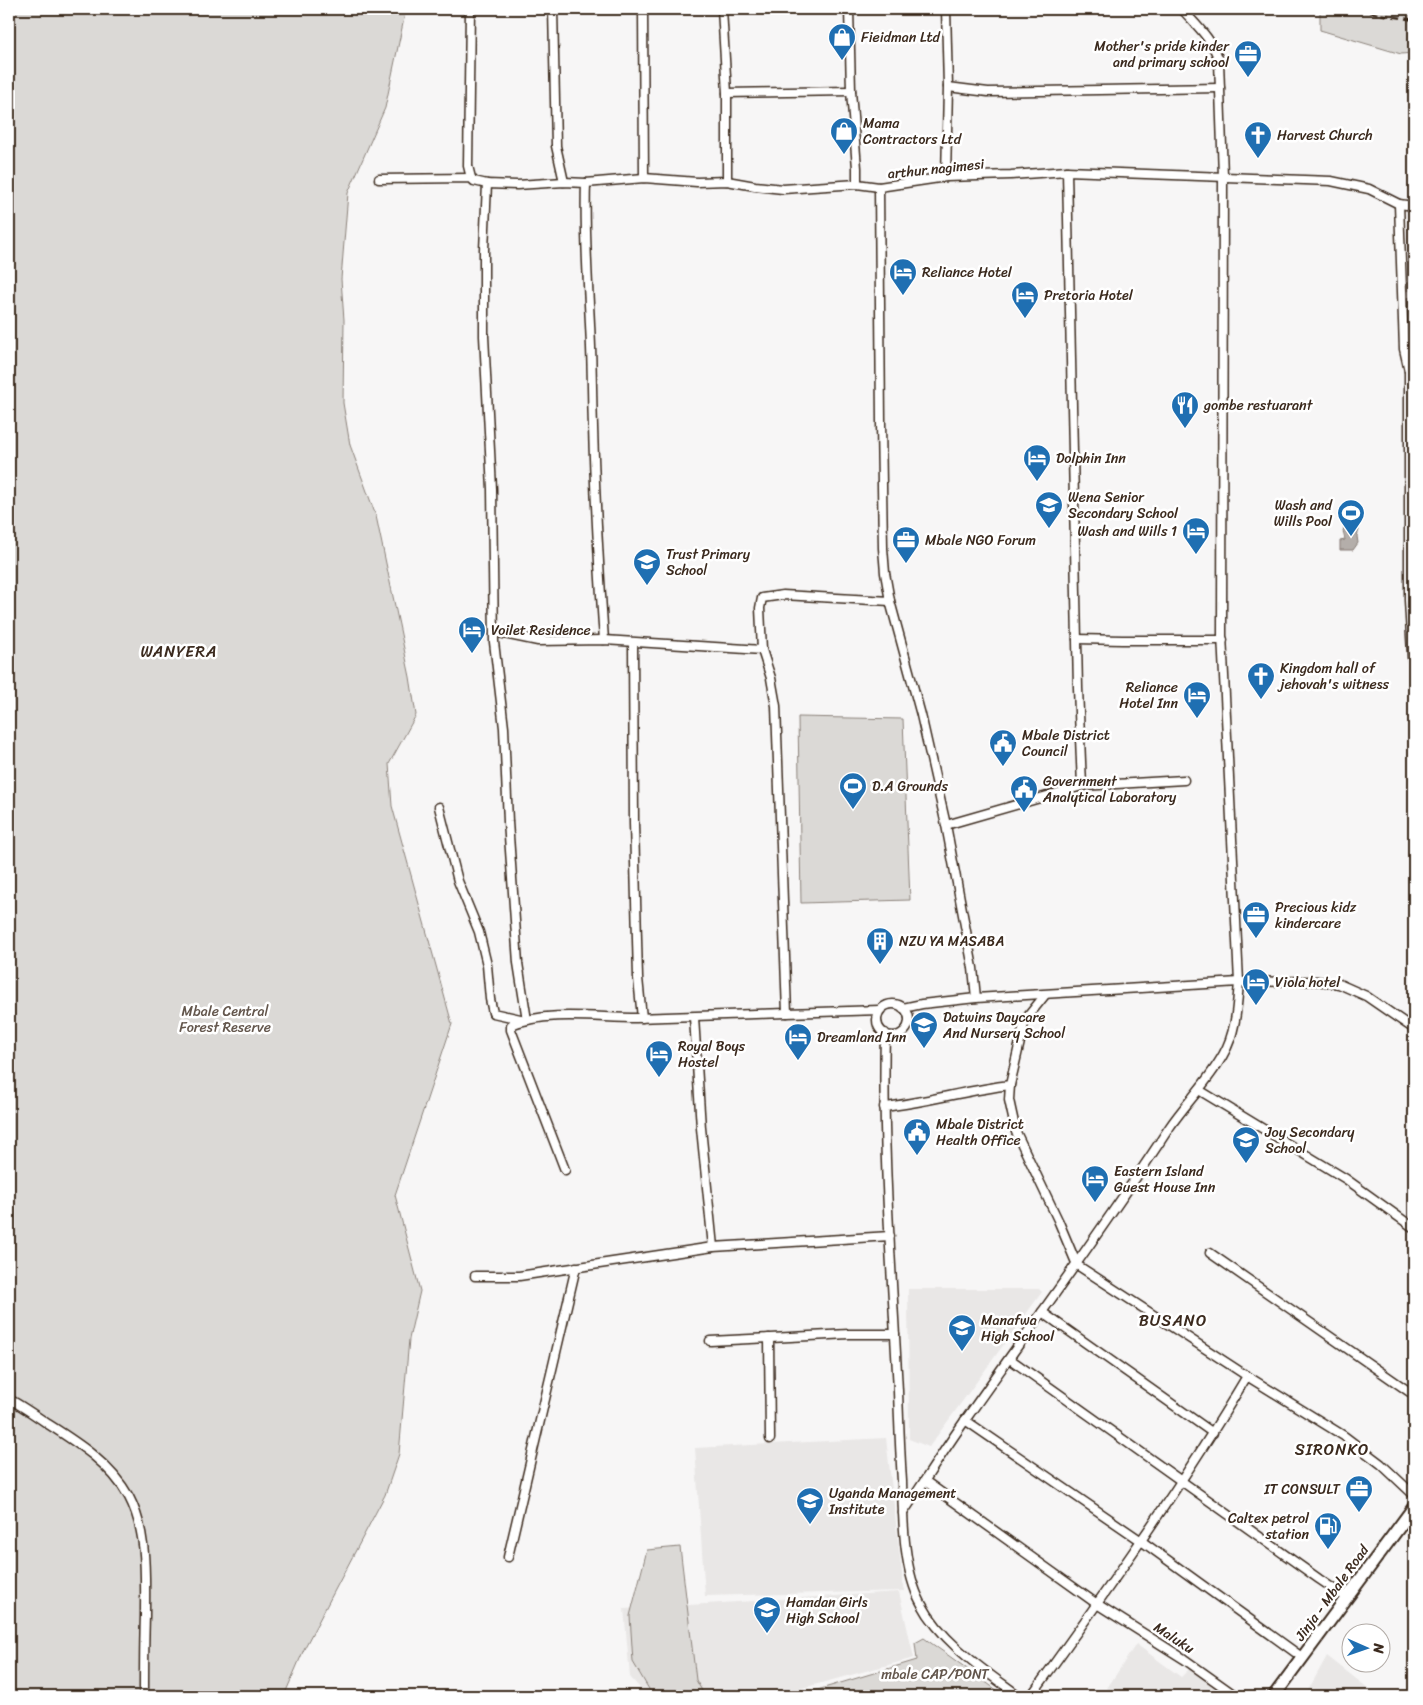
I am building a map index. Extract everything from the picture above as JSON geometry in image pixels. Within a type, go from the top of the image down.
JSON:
[{"type":"main road","name":"Jinja - Mbale Road","points":[[1274,1696],[1414,1507]]},
{"type":"street","points":[[380,179],[471,178],[468,166],[470,9]]},
{"type":"street","points":[[553,9],[556,146],[564,182]]},
{"type":"street","points":[[643,9],[644,178]]},
{"type":"street","points":[[722,9],[727,93],[727,181]]},
{"type":"street","points":[[849,9],[851,91],[857,184]]},
{"type":"street","points":[[946,9],[948,87],[946,177]]},
{"type":"street","points":[[903,1513],[965,1420],[1223,1055],[1230,1042],[1237,1008],[1239,982],[1223,640],[1222,176],[1219,61],[1210,41],[1182,9]]},
{"type":"street","points":[[948,87],[988,92],[1220,88]]},
{"type":"street","points":[[727,93],[851,91]]},
{"type":"street","points":[[1067,171],[1082,786]]},
{"type":"street","name":"arthur nagimesi","points":[[471,178],[474,181],[487,184],[517,185],[564,182],[586,183],[644,178],[698,182],[727,181],[783,189],[857,184],[879,187],[946,177],[1067,171],[1331,181],[1369,189],[1399,204],[1414,206]]},
{"type":"street","points":[[586,183],[584,222],[591,347],[599,568],[604,640]]},
{"type":"street","points":[[487,184],[484,250],[484,336],[492,489],[494,632],[504,728],[508,822],[518,963],[527,1020]]},
{"type":"street","points":[[879,187],[883,548],[890,600],[921,715],[946,825],[973,968],[976,998]]},
{"type":"street","points":[[1399,204],[1404,348],[1412,372],[1414,691]]},
{"type":"street","points":[[787,1013],[776,706],[771,678],[762,650],[760,601],[765,597],[783,595],[890,600]]},
{"type":"street","points":[[494,632],[538,641],[604,640],[762,650]]},
{"type":"street","points":[[1077,638],[1223,640]]},
{"type":"street","points":[[633,643],[634,823],[638,978],[642,1018]]},
{"type":"street","points":[[946,825],[1082,786],[1184,780]]},
{"type":"street","points":[[439,807],[458,881],[479,932],[488,965],[490,999],[493,1013],[527,1020]]},
{"type":"street","points":[[903,1008],[976,998],[1239,982],[1317,981],[1339,984],[1366,996],[1414,1029]]},
{"type":"street","points":[[1045,995],[1025,1020],[1010,1085],[1010,1108],[1016,1132],[1058,1220],[1076,1265],[1247,1376],[1344,1436],[1381,1464],[1414,1495]]},
{"type":"street","points":[[565,1170],[511,1030],[511,1025],[527,1020],[556,1017],[694,1017],[880,1010],[889,1004],[894,1004],[907,1012],[908,1022],[904,1031],[894,1035],[881,1030],[877,1020],[880,1010]]},
{"type":"street","points":[[694,1017],[701,1128],[713,1247]]},
{"type":"street","points":[[885,1033],[884,1107],[903,1513],[914,1588],[933,1621],[956,1646],[1019,1696]]},
{"type":"street","points":[[884,1107],[1010,1085]]},
{"type":"street","points":[[1199,1090],[1346,1179],[1414,1228]]},
{"type":"street","points":[[475,1276],[519,1276],[713,1247],[890,1236]]},
{"type":"street","points":[[1210,1253],[1414,1395]]},
{"type":"street","points":[[508,1557],[576,1267]]},
{"type":"street","points":[[1042,1312],[1213,1433]]},
{"type":"street","points":[[710,1342],[849,1334],[895,1334]]},
{"type":"street","points":[[769,1338],[770,1438]]},
{"type":"street","points":[[1010,1358],[1347,1598]]},
{"type":"street","points":[[1031,1696],[1181,1481],[1213,1433],[1247,1376]]},
{"type":"street","points":[[9,1399],[65,1435],[109,1469],[128,1496],[136,1512],[145,1564],[144,1696]]},
{"type":"street","points":[[965,1420],[1140,1540],[1303,1658]]},
{"type":"street","name":"Maluku","points":[[925,1481],[1097,1604],[1184,1659],[1236,1696]]},
{"type":"shaded area","name":"Wash and Wills Pool","points":[[1345,524],[1354,524],[1359,530],[1357,536],[1358,543],[1353,550],[1340,550],[1340,541],[1345,540],[1343,531]]},
{"type":"shaded area","points":[[908,1289],[1039,1289],[1042,1292],[929,1447],[909,1439]]},
{"type":"shaded area","points":[[886,1438],[904,1591],[705,1596],[695,1448]]},
{"type":"shaded area","name":"Hamdan Girls High School","points":[[899,1592],[914,1658],[799,1689],[800,1696],[647,1696],[630,1677],[624,1609]]},
{"type":"shaded area","points":[[1136,1644],[1181,1677],[1192,1666],[1230,1696],[1102,1696]]},
{"type":"shaded area","points":[[1327,1656],[1340,1666],[1340,1672],[1347,1672],[1378,1696],[1305,1696]]},
{"type":"green space","name":"Mbale Central Forest Reserve","points":[[9,9],[406,9],[385,108],[348,193],[341,279],[344,320],[343,403],[350,445],[376,516],[410,677],[416,715],[389,764],[392,806],[452,1024],[395,1195],[420,1291],[409,1339],[399,1454],[385,1495],[305,1647],[284,1696],[9,1696]]},
{"type":"green space","points":[[1320,9],[1414,9],[1414,53],[1401,54],[1320,30]]},
{"type":"green space","name":"D.A Grounds","points":[[798,717],[903,719],[910,900],[801,903]]},
{"type":"green space","points":[[680,1547],[696,1680],[705,1696],[653,1696],[633,1662],[630,1616],[647,1550]]},
{"type":"green space","name":"mbale CAP/PONT","points":[[924,1638],[1005,1696],[805,1696],[804,1694],[917,1660],[915,1643]]},
{"type":"railway","points":[[1358,9],[1414,20]]},
{"type":"place","name":"Fieidman Ltd","points":[[842,61]]},
{"type":"place","name":"Mother's pride kinder and primary school","points":[[1248,78]]},
{"type":"place","name":"Mama Contractors Ltd","points":[[844,155]]},
{"type":"place","name":"Harvest Church","points":[[1258,159]]},
{"type":"place","name":"Reliance Hotel","points":[[903,296]]},
{"type":"place","name":"Pretoria Hotel","points":[[1025,319]]},
{"type":"place","name":"gombe restuarant","points":[[1185,429]]},
{"type":"place","name":"Dolphin Inn","points":[[1037,482]]},
{"type":"place","name":"Wena Senior Secondary School","points":[[1049,529]]},
{"type":"place","name":"Wash and Wills Pool","points":[[1351,537]]},
{"type":"place","name":"Wash and Wills 1","points":[[1196,555]]},
{"type":"place","name":"Mbale NGO Forum","points":[[906,564]]},
{"type":"place","name":"Trust Primary School","points":[[647,586]]},
{"type":"place","name":"Voilet Residence","points":[[472,654]]},
{"type":"place","name":"Kingdom hall of jehovah's witness","points":[[1261,700]]},
{"type":"place","name":"Reliance Hotel Inn","points":[[1197,719]]},
{"type":"place","name":"Mbale District Council","points":[[1003,767]]},
{"type":"place","name":"D.A Grounds","points":[[853,810]]},
{"type":"place","name":"Government Analytical Laboratory","points":[[1024,813]]},
{"type":"place","name":"Precious kidz kindercare","points":[[1256,939]]},
{"type":"place","name":"NZU YA MASABA","points":[[880,965]]},
{"type":"place","name":"Viola hotel","points":[[1256,1006]]},
{"type":"place","name":"Datwins Daycare And Nursery School","points":[[924,1049]]},
{"type":"place","name":"Dreamland Inn","points":[[798,1061]]},
{"type":"place","name":"Royal Boys Hostel","points":[[659,1078]]},
{"type":"place","name":"Mbale District Health Office","points":[[917,1156]]},
{"type":"place","name":"Joy Secondary School","points":[[1246,1164]]},
{"type":"place","name":"Eastern Island Guest House Inn","points":[[1095,1203]]},
{"type":"place","name":"Manafwa High School","points":[[962,1352]]},
{"type":"place","name":"IT CONSULT","points":[[1359,1513]]},
{"type":"place","name":"Uganda Management Institute","points":[[810,1525]]},
{"type":"place","name":"Caltex petrol station","points":[[1328,1550]]},
{"type":"place","name":"Hamdan Girls High School","points":[[767,1634]]},
{"type":"district","name":"WANYERA","points":[[179,651]]},
{"type":"district","name":"BUSANO","points":[[1173,1320]]},
{"type":"district","name":"SIRONKO","points":[[1332,1449]]}]
